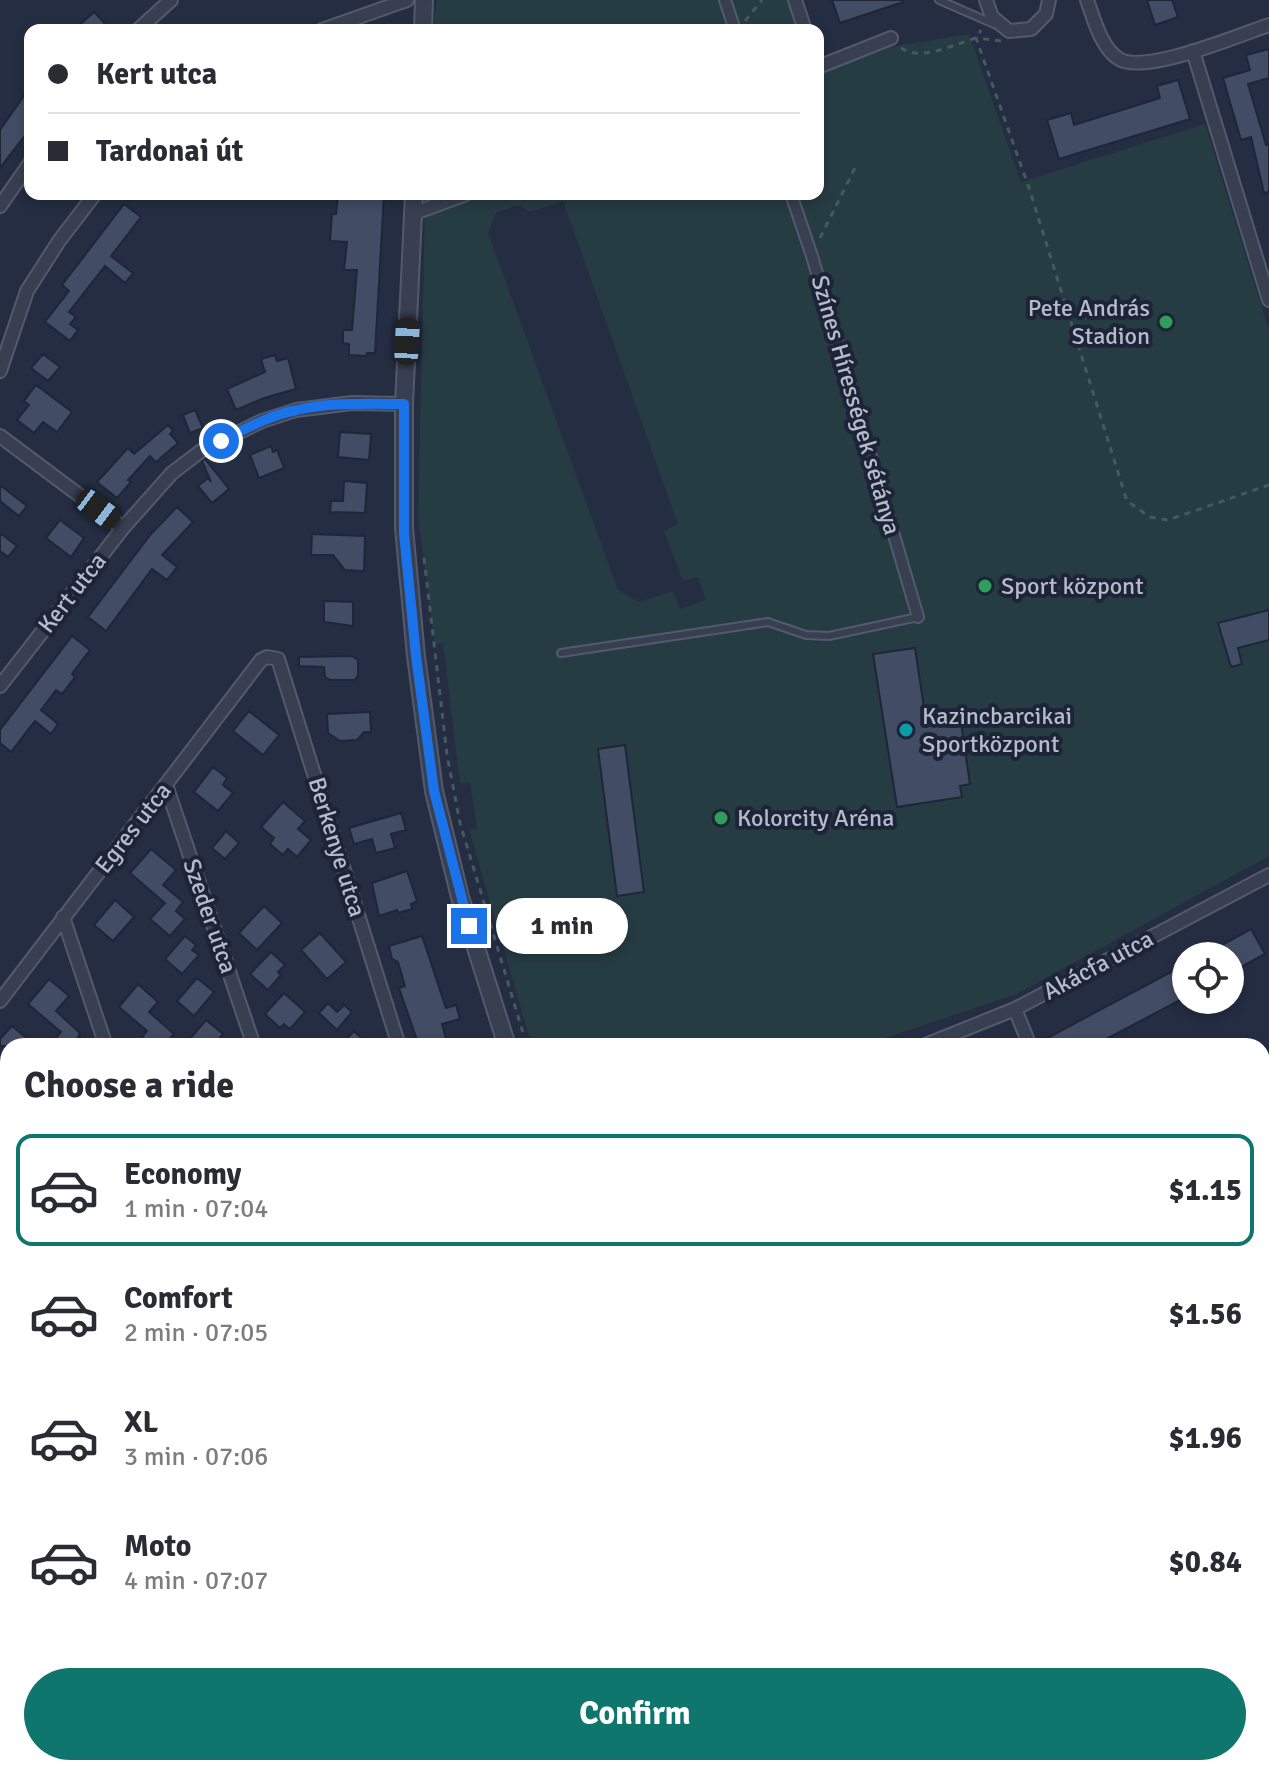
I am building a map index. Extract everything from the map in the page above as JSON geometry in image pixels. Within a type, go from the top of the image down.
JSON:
[{"type":"street","points":[[145,24],[171,0]]},
{"type":"street","points":[[339,24],[407,0]]},
{"type":"street","points":[[423,24],[424,0]]},
{"type":"street","points":[[725,0],[734,24]]},
{"type":"street","points":[[795,0],[803,24]]},
{"type":"street","points":[[986,0],[992,17],[1009,31],[1031,29],[1046,14],[1049,0]]},
{"type":"street","points":[[1087,0],[1108,50],[1121,61],[1146,64],[1269,25]]},
{"type":"street","points":[[824,64],[891,38]]},
{"type":"street","points":[[1193,51],[1269,300]]},
{"type":"street","points":[[0,206],[24,172]]},
{"type":"street","points":[[0,371],[27,291],[90,200]]},
{"type":"street","points":[[413,200],[404,404],[404,533],[434,791],[460,897],[504,1038]]},
{"type":"street","points":[[412,214],[450,200]]},
{"type":"street","name":"Színes Hírességek sétánya","points":[[793,200],[918,617]]},
{"type":"street","name":"Kert utca","points":[[0,686],[123,528],[172,473],[201,451],[262,421],[296,410],[352,403],[404,404]]},
{"type":"street","points":[[0,436],[123,528]]},
{"type":"street","name":"Egres utca","points":[[0,1001],[261,660],[267,657]]},
{"type":"street","name":"Berkenye utca","points":[[267,657],[278,659],[396,1038]]},
{"type":"street","name":"Szeder utca","points":[[166,785],[251,1038]]},
{"type":"street","name":"Akácfa utca","points":[[943,1038],[1015,1009],[1269,875]]},
{"type":"street","points":[[63,917],[103,1038]]},
{"type":"street","points":[[1015,1009],[1027,1038]]},
{"type":"lane","points":[[939,0],[1009,31]]},
{"type":"lane","points":[[561,653],[768,622],[806,635],[829,636],[918,617]]},
{"type":"path","points":[[741,24],[762,0]]},
{"type":"path","points":[[891,38],[904,52],[922,54],[976,38],[987,21]]},
{"type":"path","points":[[976,38],[1029,188],[1127,501],[1150,517],[1168,520],[1269,485]]},
{"type":"path","points":[[812,256],[855,168]]},
{"type":"path","points":[[423,553],[447,755],[460,823],[525,1038]]},
{"type":"shaded area","points":[[437,0],[795,0],[803,24],[434,24]]},
{"type":"shaded area","name":"Sport központ","points":[[969,34],[1021,182],[1205,124],[1269,331],[1269,856],[1017,994],[885,1038],[530,1038],[469,830],[477,829],[470,783],[460,783],[443,643],[435,645],[418,516],[425,210],[419,200],[452,200],[432,208],[471,200],[824,200],[824,72],[890,47]],"holes":[[[563,201],[678,524],[664,531],[683,581],[698,577],[706,600],[680,609],[673,591],[639,602],[618,590],[488,233],[496,213],[517,205],[530,212]]]},
{"type":"building","points":[[832,0],[903,0],[903,2],[840,23]]},
{"type":"building","points":[[1147,0],[1172,0],[1178,17],[1155,25]]},
{"type":"building","points":[[94,12],[105,24],[81,24]]},
{"type":"building","points":[[1269,49],[1269,78],[1248,84],[1266,145],[1269,144],[1269,192],[1264,193],[1251,137],[1241,140],[1223,78],[1250,70],[1246,55]]},
{"type":"building","points":[[1178,80],[1190,119],[1059,159],[1047,120],[1071,113],[1074,125],[1160,98],[1157,86]]},
{"type":"building","points":[[24,96],[24,137],[0,168],[0,130]]},
{"type":"building","points":[[337,200],[384,200],[375,353],[367,353],[366,356],[349,355],[349,344],[343,343],[343,330],[352,330],[357,270],[344,270],[347,242],[330,241],[332,214],[336,214]]},
{"type":"building","points":[[124,204],[141,217],[111,256],[133,273],[125,283],[105,266],[69,312],[76,317],[70,324],[78,330],[70,341],[45,322],[69,291],[62,285]]},
{"type":"building","points":[[43,354],[60,367],[48,381],[31,368]]},
{"type":"building","points":[[275,355],[277,361],[288,358],[296,389],[236,410],[227,389],[265,372],[261,359]]},
{"type":"building","points":[[36,385],[72,412],[57,432],[43,422],[34,433],[17,420],[29,405],[24,401]]},
{"type":"building","points":[[195,410],[203,428],[190,433],[183,415]]},
{"type":"building","points":[[168,425],[173,430],[170,434],[178,443],[156,462],[150,456],[128,480],[131,482],[117,498],[97,482],[128,448],[134,454]]},
{"type":"building","points":[[340,432],[371,434],[369,460],[338,457]]},
{"type":"building","points":[[271,446],[273,452],[277,450],[284,468],[259,478],[250,455]]},
{"type":"building","points":[[205,459],[229,489],[212,503],[198,486],[208,478],[211,482],[202,461]]},
{"type":"building","points":[[344,481],[367,483],[365,513],[330,512],[331,501],[343,501]]},
{"type":"building","points":[[0,485],[27,506],[19,516],[0,501]]},
{"type":"building","points":[[177,507],[193,522],[162,555],[177,567],[167,580],[152,569],[106,631],[88,617],[151,534]]},
{"type":"building","points":[[60,520],[84,538],[71,557],[46,538]]},
{"type":"building","points":[[0,533],[17,546],[8,557],[0,551]]},
{"type":"building","points":[[312,534],[365,536],[364,571],[345,570],[333,555],[311,555]]},
{"type":"building","points":[[324,601],[353,602],[353,626],[324,622]]},
{"type":"building","points":[[1269,610],[1269,640],[1238,648],[1242,664],[1231,667],[1218,623]]},
{"type":"building","points":[[72,636],[90,650],[62,694],[56,690],[41,710],[58,724],[51,734],[35,721],[11,752],[0,743],[0,730]]},
{"type":"building","name":"Kazincbarcikai Sportközpont","points":[[915,648],[926,721],[960,716],[970,784],[960,786],[962,797],[897,807],[873,654]]},
{"type":"building","points":[[352,656],[358,660],[355,680],[330,680],[325,677],[324,667],[299,666],[299,657]]},
{"type":"building","points":[[249,711],[279,735],[263,755],[233,731]]},
{"type":"building","points":[[370,712],[371,732],[364,732],[357,740],[340,741],[328,733],[327,714]]},
{"type":"building","points":[[625,745],[644,892],[617,896],[598,749]]},
{"type":"building","points":[[213,767],[227,778],[223,785],[233,793],[218,811],[194,792]]},
{"type":"building","points":[[283,802],[305,821],[298,829],[311,840],[297,857],[288,849],[283,855],[270,844],[274,838],[261,827]]},
{"type":"building","points":[[401,813],[406,830],[391,834],[395,848],[376,853],[372,839],[354,844],[349,828]]},
{"type":"building","points":[[226,831],[239,843],[225,859],[212,848]]},
{"type":"building","points":[[151,849],[176,870],[163,885],[183,902],[176,911],[185,919],[170,936],[150,919],[165,903],[130,873]]},
{"type":"building","points":[[407,871],[417,901],[411,904],[412,909],[379,916],[372,883]]},
{"type":"building","points":[[115,900],[134,917],[113,941],[94,925]]},
{"type":"building","points":[[264,906],[282,923],[257,950],[239,933]]},
{"type":"building","points":[[1251,929],[1265,954],[1244,965],[1244,942],[1227,942]]},
{"type":"building","points":[[320,933],[346,962],[327,979],[301,950]]},
{"type":"building","points":[[185,936],[196,945],[192,950],[199,955],[182,974],[165,959]]},
{"type":"building","points":[[422,936],[446,1008],[456,1005],[460,1019],[442,1024],[446,1038],[416,1038],[399,988],[405,986],[398,962],[392,959],[389,946]]},
{"type":"building","points":[[271,952],[285,965],[268,990],[250,974]]},
{"type":"building","points":[[1172,971],[1172,1004],[1108,1038],[1047,1038]]},
{"type":"building","points":[[197,978],[214,992],[194,1016],[177,1001]]},
{"type":"building","points":[[49,979],[69,996],[56,1011],[80,1033],[78,1038],[56,1038],[61,1032],[28,1004]]},
{"type":"building","points":[[138,984],[158,1002],[149,1012],[174,1034],[171,1038],[141,1038],[147,1031],[119,1007]]},
{"type":"building","points":[[284,993],[305,1012],[290,1029],[284,1024],[280,1028],[265,1014]]},
{"type":"building","points":[[328,1003],[337,1012],[344,1005],[352,1012],[337,1030],[319,1013]]},
{"type":"building","points":[[206,1020],[223,1034],[220,1038],[191,1038]]},
{"type":"building","points":[[12,1026],[26,1038],[1,1038]]},
{"type":"building","points":[[354,1031],[361,1038],[347,1038]]},
{"type":"place","name":"Pete András Stadion","points":[[1166,322]]},
{"type":"place","name":"Sport központ","points":[[985,586]]},
{"type":"place","name":"Kazincbarcikai Sportközpont","points":[[906,730]]},
{"type":"place","name":"Kolorcity Aréna","points":[[721,818]]},
{"type":"route","points":[[221,441],[262,421],[296,410],[352,403],[404,404],[404,533],[416,656],[434,791],[469,926]]}]
